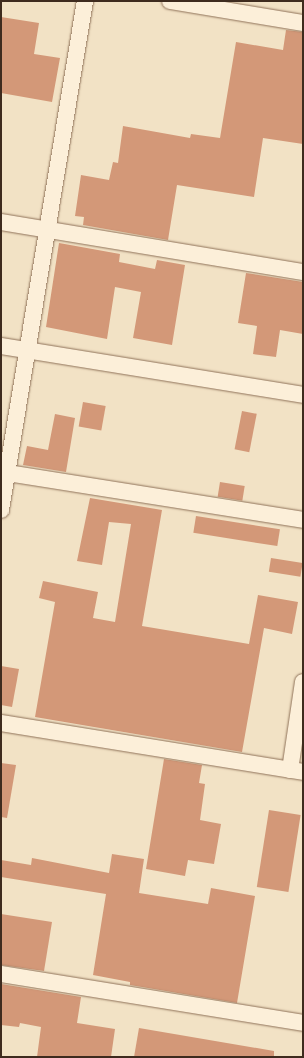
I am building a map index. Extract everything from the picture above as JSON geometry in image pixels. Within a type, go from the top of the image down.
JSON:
[{"type":"street","points":[[1,510],[4,472],[28,351],[46,229],[85,1]]},
{"type":"street","points":[[170,1],[303,23]]},
{"type":"street","points":[[1,222],[303,272]]},
{"type":"street","points":[[1,346],[303,395]]},
{"type":"street","points":[[4,472],[303,520]]},
{"type":"street","points":[[1,723],[296,771],[303,682]]},
{"type":"street","points":[[1,974],[303,1023]]},
{"type":"building","points":[[1,17],[39,23],[34,54],[60,58],[52,102],[1,93]]},
{"type":"building","points":[[286,30],[303,32],[303,144],[263,138],[254,197],[177,185],[168,240],[83,225],[84,217],[75,216],[81,175],[109,180],[113,162],[118,163],[123,126],[190,138],[191,134],[220,138],[236,42],[283,50]]},
{"type":"building","points":[[59,243],[120,254],[119,262],[155,269],[157,260],[185,265],[172,345],[133,338],[141,292],[115,287],[107,339],[46,327]]},
{"type":"building","points":[[246,273],[303,282],[303,334],[280,330],[276,357],[253,354],[257,326],[238,323]]},
{"type":"building","points":[[83,402],[106,406],[101,431],[79,427]]},
{"type":"building","points":[[242,411],[257,414],[249,452],[235,449]]},
{"type":"building","points":[[55,414],[75,418],[66,472],[23,465],[27,446],[48,450]]},
{"type":"building","points":[[220,482],[245,486],[242,501],[218,497]]},
{"type":"building","points":[[90,498],[162,510],[142,626],[249,644],[258,595],[298,602],[292,634],[264,628],[242,752],[35,717],[55,602],[39,598],[43,581],[98,592],[93,618],[115,622],[131,524],[109,522],[102,565],[77,561]]},
{"type":"building","points":[[196,516],[280,529],[277,546],[193,533]]},
{"type":"building","points":[[271,558],[303,563],[300,577],[269,572]]},
{"type":"building","points":[[1,666],[19,669],[12,707],[1,705]]},
{"type":"building","points":[[164,759],[202,765],[199,783],[205,784],[200,820],[221,824],[214,864],[188,860],[185,876],[146,869]]},
{"type":"building","points":[[1,763],[16,765],[7,818],[1,817]]},
{"type":"building","points":[[269,810],[301,815],[288,892],[257,887]]},
{"type":"building","points":[[112,854],[144,859],[139,893],[208,904],[211,888],[255,896],[237,1003],[130,985],[130,982],[93,975],[106,894],[1,877],[1,860],[31,865],[32,858],[109,873]]},
{"type":"building","points":[[1,914],[52,922],[44,971],[1,965]]},
{"type":"building","points":[[1,984],[81,997],[77,1023],[115,1029],[111,1057],[37,1057],[41,1027],[20,1023],[19,1027],[1,1025]]},
{"type":"building","points":[[139,1028],[274,1051],[274,1057],[134,1057]]}]
